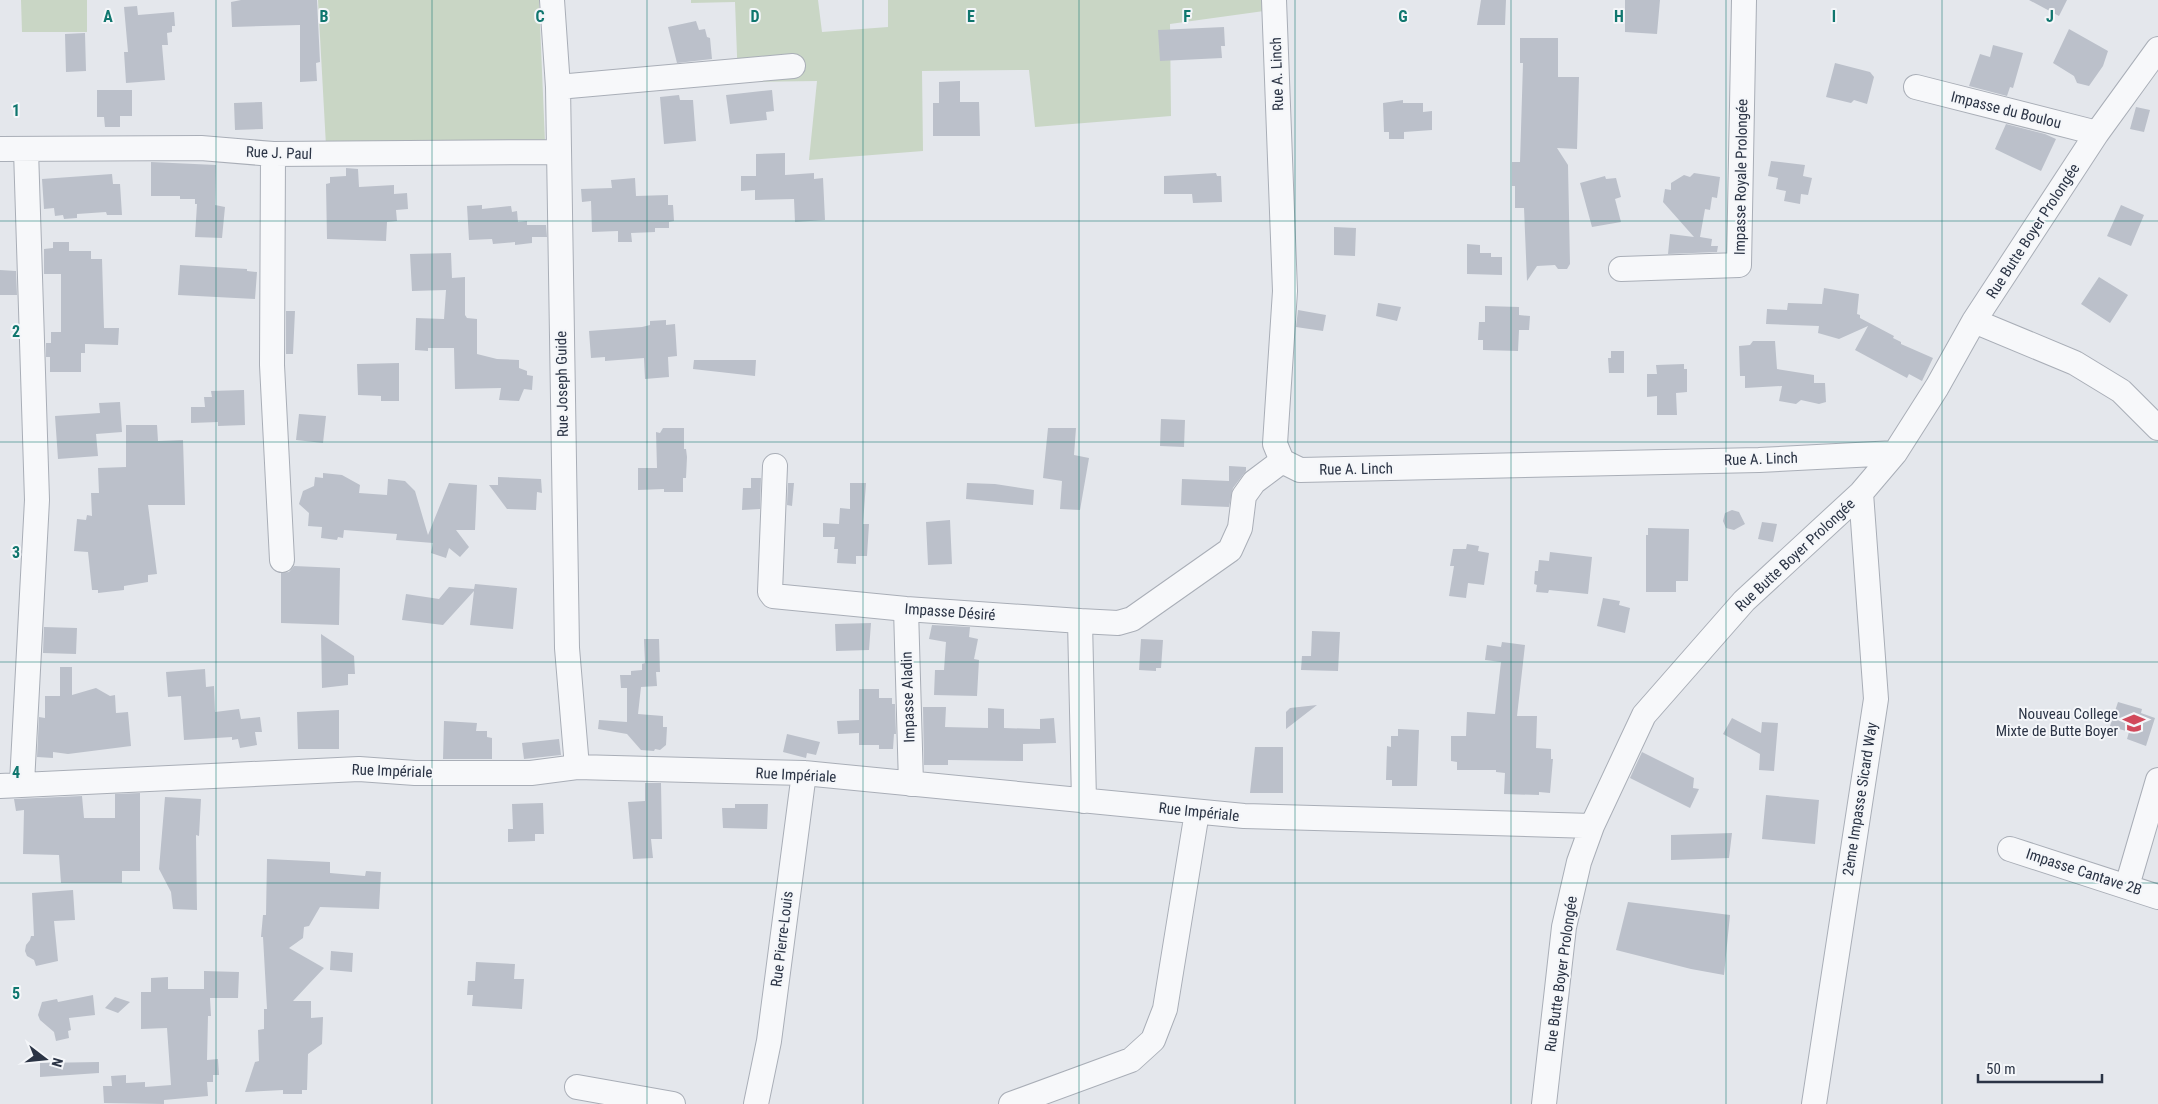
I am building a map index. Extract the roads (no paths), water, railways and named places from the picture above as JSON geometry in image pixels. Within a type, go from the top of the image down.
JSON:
[{"type":"street","name":"Rue Joseph Guide","points":[[552,0],[558,87],[567,648],[577,767]]},
{"type":"street","name":"Rue A. Linch","points":[[1274,0],[1285,291],[1275,444],[1282,461],[1300,470],[1759,460],[1895,453]]},
{"type":"street","name":"Impasse Royale Prolongée","points":[[1620,269],[1739,265],[1744,0]]},
{"type":"street","name":"Rue Butte Boyer Prolongée","points":[[1544,1104],[1564,927],[1579,862],[1592,826],[1644,715],[1744,601],[1861,492],[1895,453],[1937,388],[1974,321],[2097,133],[2158,49]]},
{"type":"street","points":[[558,87],[793,66]]},
{"type":"street","name":"Impasse du Boulou","points":[[1916,87],[2097,133]]},
{"type":"street","name":"Rue J. Paul","points":[[0,149],[201,148],[273,154],[559,152]]},
{"type":"street","points":[[11,784],[37,500],[26,150]]},
{"type":"street","points":[[273,154],[272,365],[282,560]]},
{"type":"street","points":[[1974,321],[2075,363],[2121,391],[2158,428]]},
{"type":"street","name":"Impasse Désiré","points":[[776,466],[771,595],[906,609],[1118,623],[1132,619],[1230,550],[1240,528],[1244,496],[1254,482],[1282,461]]},
{"type":"street","name":"2ème Impasse Sicard Way","points":[[1814,1104],[1876,699],[1861,492]]},
{"type":"street","name":"Impasse Aladin","points":[[906,609],[911,784]]},
{"type":"street","points":[[1080,621],[1084,801]]},
{"type":"street","name":"Rue Impériale","points":[[11,784],[359,769],[415,773],[532,773],[577,767],[804,773],[1244,816],[1592,826]]},
{"type":"street","name":"Rue Pierre-Louis","points":[[756,1104],[769,1041],[804,773]]},
{"type":"street","points":[[2127,886],[2158,780]]},
{"type":"street","points":[[1011,1104],[1131,1060],[1153,1040],[1166,1010],[1197,812]]},
{"type":"street","name":"Impasse Cantave 2B","points":[[2010,849],[2158,897]]},
{"type":"street","points":[[577,1087],[673,1104]]},
{"type":"place","name":"Nouveau College Mixte de Butte Boyer","points":[[2134,723]]}]
